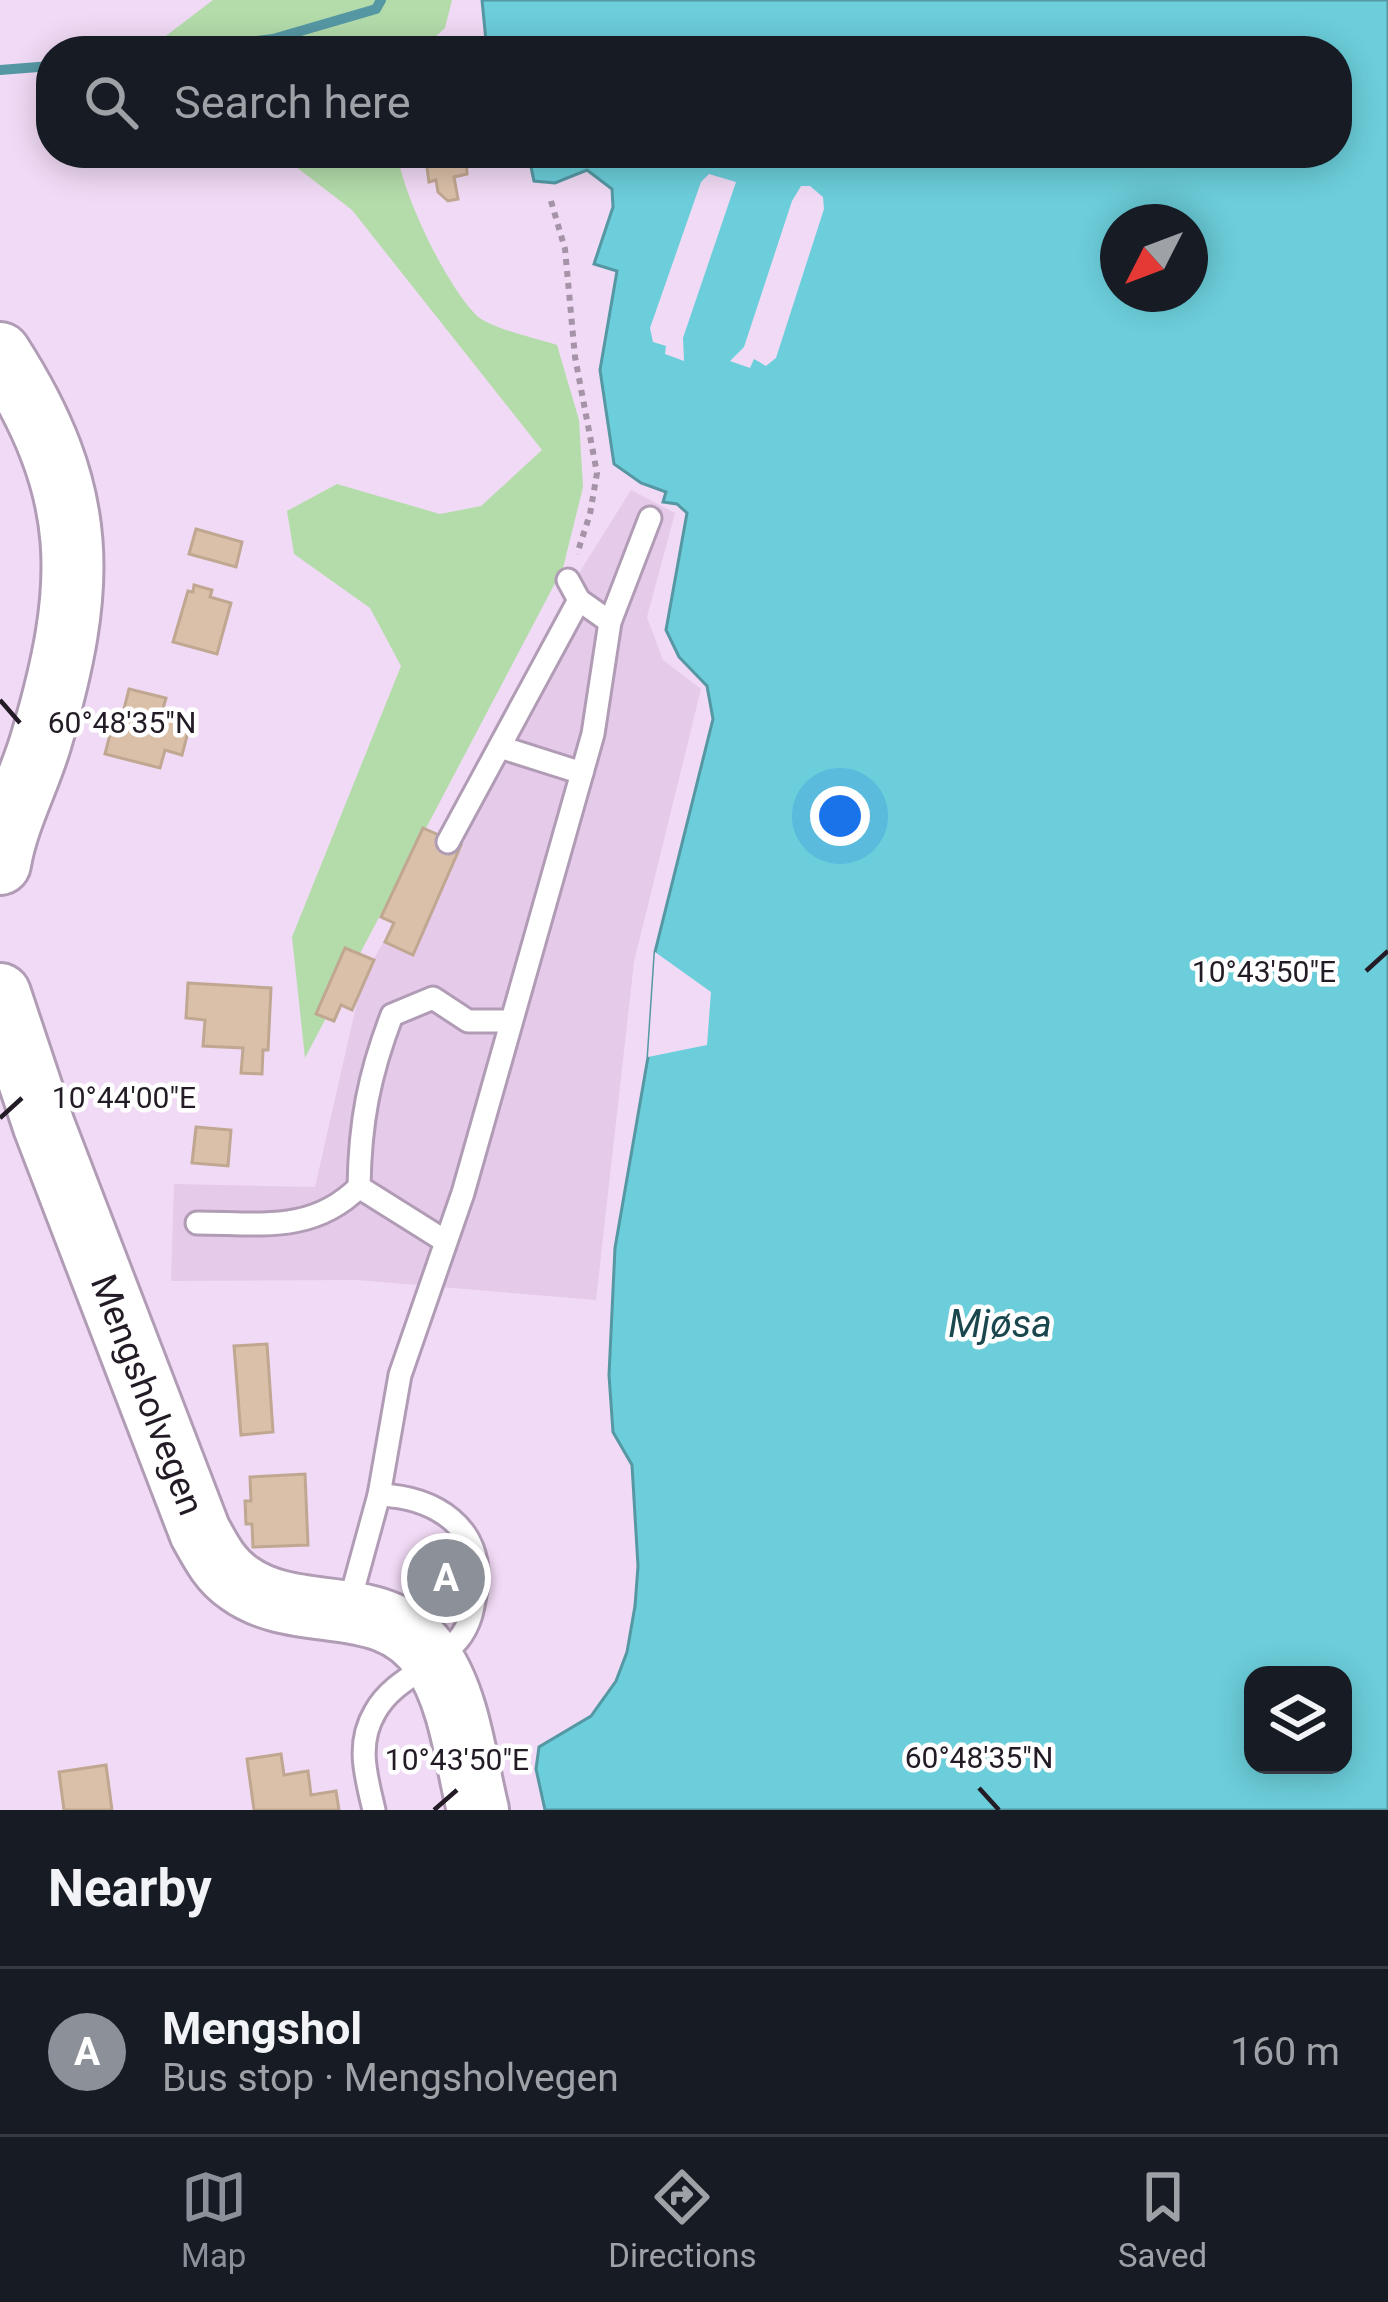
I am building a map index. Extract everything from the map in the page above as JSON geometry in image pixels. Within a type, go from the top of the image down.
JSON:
[{"type":"main road","points":[[0,352],[42,426],[58,468],[70,515],[73,583],[69,638],[0,864]]},
{"type":"main road","name":"Mengsholvegen","points":[[0,994],[44,1126],[200,1532],[220,1567],[258,1594],[348,1610],[404,1630],[433,1659]]},
{"type":"main road","points":[[433,1659],[454,1714],[478,1810]]},
{"type":"lane","points":[[348,1610],[379,1495],[400,1376],[463,1193],[593,734],[610,622],[650,518]]},
{"type":"lane","points":[[448,842],[500,747],[573,590],[610,622]]},
{"type":"lane","points":[[500,747],[582,773]]},
{"type":"lane","points":[[196,1223],[300,1223],[342,1204],[359,1187],[371,1068],[392,1015],[434,998],[468,1021],[511,1021]]},
{"type":"lane","points":[[359,1187],[446,1241]]},
{"type":"lane","points":[[374,1810],[362,1747],[372,1715],[383,1700],[456,1642],[472,1618],[478,1572],[466,1530],[443,1511],[404,1496],[379,1495]]},
{"type":"path","points":[[551,201],[565,249],[575,357],[597,473],[573,590]]},
{"type":"shaded area","points":[[631,490],[675,513],[647,617],[663,660],[701,689],[634,962],[596,1300],[357,1280],[171,1281],[174,1184],[315,1187],[362,980],[511,713],[581,570]]},
{"type":"green space","points":[[213,0],[452,0],[445,28],[436,36],[166,36]]},
{"type":"green space","points":[[297,168],[400,168],[439,261],[476,315],[514,333],[557,345],[579,420],[583,487],[563,568],[305,1058],[292,937],[401,666],[370,608],[294,554],[287,511],[337,484],[440,514],[481,506],[542,450],[352,210]]},
{"type":"water","name":"Mjøsa","points":[[482,0],[1388,0],[1388,1810],[545,1810],[536,1769],[539,1747],[591,1716],[616,1681],[635,1606],[638,1566],[632,1465],[613,1432],[609,1375],[615,1248],[648,1057],[655,952],[713,719],[707,686],[679,657],[666,630],[687,513],[677,504],[663,502],[666,492],[641,483],[614,464],[600,370],[617,271],[594,264],[613,207],[612,189],[587,170],[555,183],[534,181],[531,168],[1352,168],[1352,36],[486,36]]},
{"type":"pier","points":[[709,174],[736,182],[683,338],[684,361],[665,354],[666,346],[653,342],[650,328],[701,182]]},
{"type":"pier","points":[[801,186],[810,186],[823,197],[824,209],[776,358],[766,366],[754,359],[750,368],[730,361],[744,347]]},
{"type":"pier","points":[[655,952],[711,992],[707,1045],[648,1057]]},
{"type":"building","points":[[427,168],[467,168],[467,174],[454,177],[458,199],[448,201],[438,192],[436,180],[429,182]]},
{"type":"building","points":[[196,529],[242,542],[236,567],[189,554]]},
{"type":"building","points":[[194,585],[212,590],[210,597],[231,603],[217,654],[173,642]]},
{"type":"building","points":[[129,689],[166,698],[162,712],[191,720],[182,755],[165,750],[160,768],[105,754],[114,719],[121,721]]},
{"type":"building","points":[[423,828],[461,845],[413,955],[385,942],[394,923],[381,917]]},
{"type":"building","points":[[345,948],[374,960],[352,1010],[341,1005],[334,1021],[316,1014]]},
{"type":"building","points":[[188,983],[271,988],[262,1074],[241,1073],[243,1048],[203,1046],[205,1020],[186,1018]]},
{"type":"building","points":[[196,1127],[231,1130],[228,1166],[192,1163]]},
{"type":"building","points":[[267,1344],[273,1432],[241,1435],[234,1346]]},
{"type":"building","points":[[305,1474],[308,1545],[253,1547],[245,1501],[251,1501],[250,1477]]},
{"type":"building","points":[[281,1754],[284,1775],[308,1771],[311,1795],[336,1791],[339,1810],[254,1810],[247,1759]]},
{"type":"building","points":[[106,1765],[112,1810],[64,1810],[59,1772]]},
{"type":"waterway","points":[[283,36],[376,9],[381,0]]},
{"type":"waterway","points":[[0,70],[36,67]]},
{"type":"place","name":"Mengshol","points":[[446,1578]]}]
